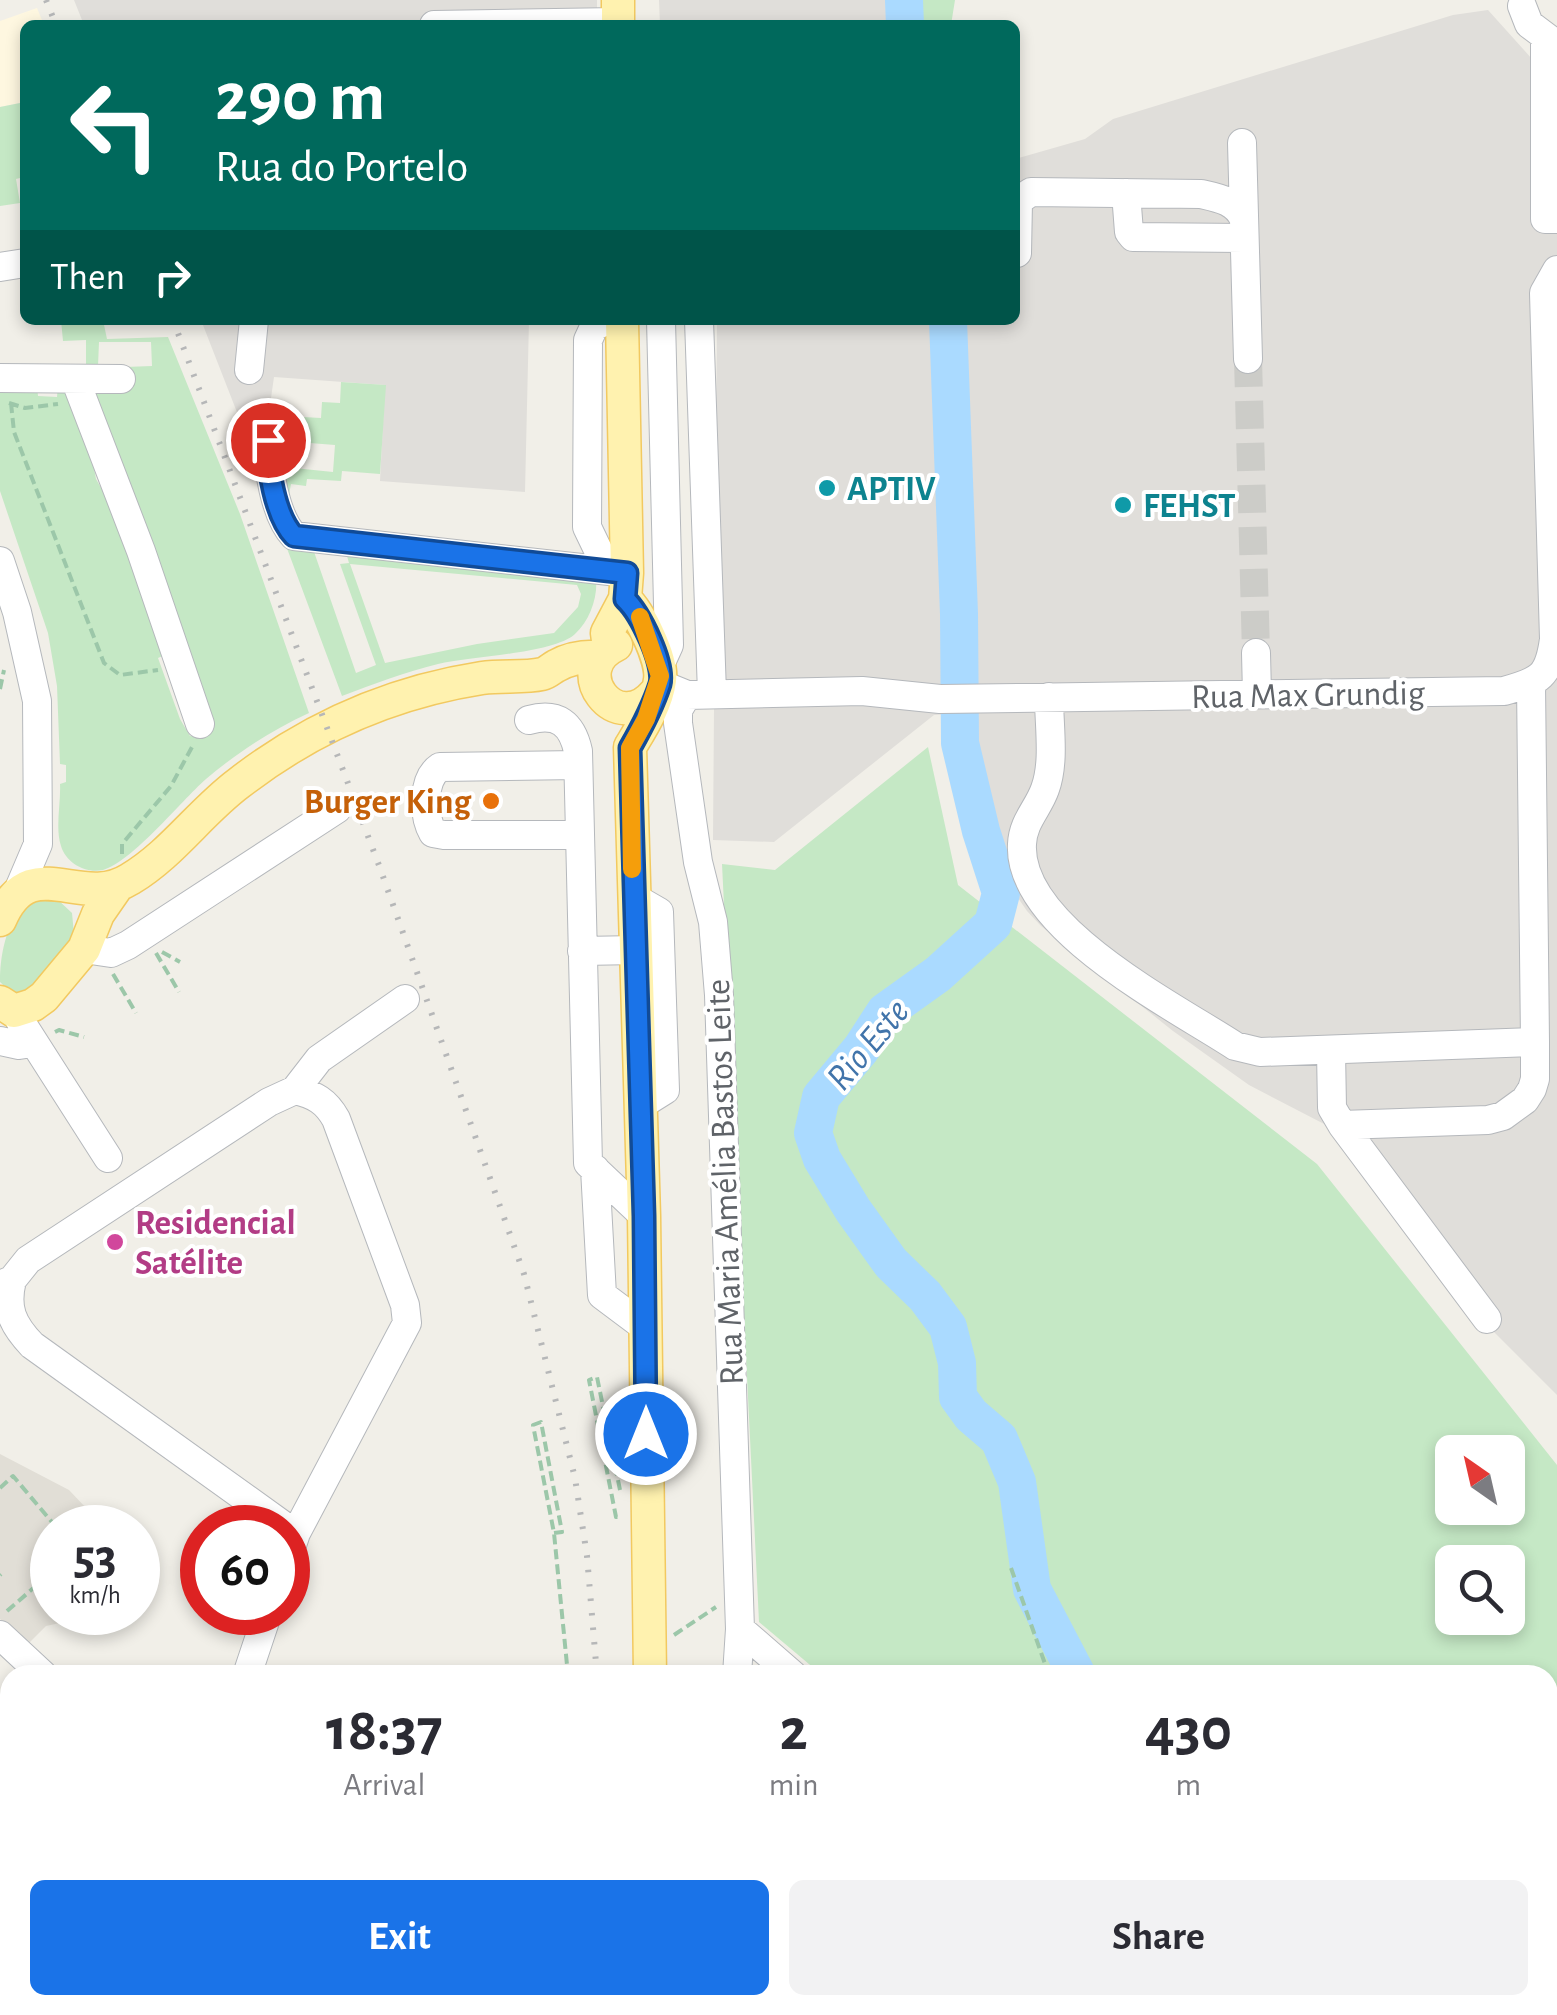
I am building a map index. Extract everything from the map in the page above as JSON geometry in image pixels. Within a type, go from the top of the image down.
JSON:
[{"type":"main road","points":[[622,325],[626,586],[671,681]]},
{"type":"main road","points":[[626,586],[594,673],[612,721],[630,748]]},
{"type":"main road","points":[[0,920],[8,902],[33,883],[65,887],[154,862],[234,786],[312,734],[380,704],[430,688],[482,678],[544,674],[572,659],[604,653],[620,643],[633,643],[671,681]]},
{"type":"main road","points":[[544,674],[579,694],[630,708],[640,706],[671,681]]},
{"type":"main road","points":[[650,1665],[644,1216],[630,748],[671,681]]},
{"type":"main road","points":[[13,1005],[88,938],[119,873]]},
{"type":"main road","points":[[65,887],[89,912],[88,938]]},
{"type":"street","points":[[1514,2],[1528,24],[1551,42],[1545,218],[1557,219]]},
{"type":"street","points":[[536,20],[618,16]]},
{"type":"street","points":[[1242,143],[1248,359]]},
{"type":"street","points":[[1020,202],[1031,192],[1201,194],[1227,201],[1241,212],[1244,228]]},
{"type":"street","points":[[1126,194],[1132,236],[1244,228]]},
{"type":"street","points":[[1342,1124],[1488,1120],[1503,1116],[1525,1100],[1532,1089],[1535,1042],[1531,684],[1550,665],[1554,639],[1544,293],[1557,270]]},
{"type":"street","points":[[249,370],[254,325]]},
{"type":"street","points":[[598,325],[588,340],[587,527],[600,554],[626,586]]},
{"type":"street","points":[[661,325],[671,681]]},
{"type":"street","points":[[671,681],[699,325]]},
{"type":"street","points":[[74,378],[141,551],[200,724]]},
{"type":"street","points":[[6,391],[74,378],[122,379]]},
{"type":"street","points":[[268,440],[271,479],[287,529],[294,536],[626,586]]},
{"type":"street","points":[[0,561],[21,629],[36,701],[38,844],[18,891]]},
{"type":"street","points":[[1256,653],[1257,694]]},
{"type":"street","name":"Rua Max Grundig","points":[[671,681],[940,698],[1504,691],[1531,684]]},
{"type":"street","name":"Rua Maria Amélia Bastos Leite","points":[[671,681],[698,862],[713,922],[719,994],[740,1629],[738,1665]]},
{"type":"street","points":[[1049,697],[1047,783],[1025,824],[1024,869],[1044,906],[1074,938],[1099,956],[1236,1046],[1260,1052],[1535,1042]]},
{"type":"street","points":[[529,720],[542,717],[563,722],[574,734],[588,1163],[644,1216]]},
{"type":"street","points":[[578,765],[440,767],[431,773],[428,782],[428,823],[433,833],[444,835],[579,835]]},
{"type":"street","points":[[88,938],[111,953],[128,945],[337,809]]},
{"type":"street","points":[[38,844],[65,887]]},
{"type":"street","points":[[634,897],[659,912],[660,932],[665,1090],[641,1106]]},
{"type":"street","points":[[582,950],[637,950]]},
{"type":"street","points":[[248,1505],[32,1345],[11,1317],[6,1282],[28,1260],[106,1208],[269,1102],[295,1090],[319,1059],[405,999]]},
{"type":"street","points":[[13,1005],[42,1038],[80,1117],[108,1158],[106,1208]]},
{"type":"street","points":[[0,1040],[19,1045],[42,1038]]},
{"type":"street","points":[[1331,1051],[1332,1108],[1487,1319]]},
{"type":"street","points":[[295,1090],[315,1095],[336,1119],[407,1314],[398,1344],[307,1505]]},
{"type":"street","points":[[108,1158],[159,1173]]},
{"type":"street","points":[[595,1169],[602,1295],[646,1328]]},
{"type":"street","points":[[740,1629],[781,1665]]},
{"type":"street","points":[[0,1635],[32,1665]]},
{"type":"street","points":[[250,1665],[260,1635]]},
{"type":"path","points":[[6,391],[14,432],[104,663],[120,676],[181,668]]},
{"type":"path","points":[[0,688],[4,660]]},
{"type":"path","points":[[119,873],[122,844],[171,786],[190,755],[200,724]]},
{"type":"path","points":[[179,992],[153,943],[164,955],[180,962]]},
{"type":"path","points":[[111,970],[136,1014]]},
{"type":"path","points":[[42,1038],[60,1030],[84,1037]]},
{"type":"path","points":[[627,1492],[620,1492],[598,1377],[589,1380],[616,1517],[627,1517]]},
{"type":"path","points":[[554,1533],[562,1532],[541,1422],[534,1424],[554,1533],[567,1665]]},
{"type":"path","points":[[0,1488],[14,1476],[38,1505]]},
{"type":"path","points":[[1012,1568],[1046,1665]]},
{"type":"path","points":[[0,1612],[30,1590]]},
{"type":"path","points":[[670,1637],[702,1614],[738,1598]]},
{"type":"shaded area","points":[[74,0],[597,0],[597,20],[82,20]]},
{"type":"shaded area","points":[[659,0],[897,0],[897,20],[660,20]]},
{"type":"shaded area","points":[[37,8],[42,20],[20,20],[20,103],[0,107],[0,21]]},
{"type":"shaded area","points":[[1488,10],[1532,59],[1557,62],[1557,1395],[1483,1321],[1328,1126],[1249,1085],[1173,1031],[1027,911],[1009,875],[970,713],[934,715],[774,842],[713,840],[717,325],[1020,325],[1020,158],[1085,139],[1113,119],[1453,15]]},
{"type":"shaded area","points":[[203,325],[529,325],[525,492],[380,481],[385,385],[274,377],[267,426],[249,443]]},
{"type":"shaded area","points":[[0,1454],[69,1490],[83,1505],[30,1505],[30,1635],[37,1635],[28,1644],[0,1619]]},
{"type":"green space","points":[[912,0],[955,0],[952,20],[912,20]]},
{"type":"green space","points":[[20,103],[20,178],[16,179],[20,203],[0,206],[0,107]]},
{"type":"green space","points":[[61,325],[104,325],[107,339],[168,337],[240,514],[309,713],[230,760],[128,855],[97,871],[72,862],[59,839],[60,784],[66,782],[66,765],[60,764],[57,686],[48,633],[0,491],[0,384],[37,384],[38,396],[57,397],[58,384],[66,384],[91,452],[96,479],[121,523],[169,653],[158,658],[180,719],[190,736],[206,737],[211,724],[86,385],[125,367],[152,366],[151,342],[99,342],[98,366],[86,374],[86,340],[63,341]]},
{"type":"green space","points":[[341,382],[386,385],[380,474],[342,471],[341,481],[307,479],[306,486],[291,484],[287,505],[276,476],[294,468],[333,472],[335,445],[297,442],[285,426],[285,416],[321,418],[322,402],[340,403]]},
{"type":"green space","points":[[285,543],[312,546],[356,673],[376,665],[340,564],[349,563],[345,549],[596,578],[589,615],[575,634],[564,641],[438,664],[342,696]],"holes":[[[350,564],[577,585],[581,594],[578,607],[554,633],[385,663]]]},
{"type":"green space","points":[[928,747],[958,885],[1317,1164],[1557,1465],[1557,1665],[810,1665],[759,1622],[722,864],[775,870]]},
{"type":"green space","points":[[56,898],[72,913],[74,934],[33,991],[13,994],[0,982],[3,951],[12,922],[23,903]]},
{"type":"waterway","name":"Rio Este","points":[[904,0],[905,20]]},
{"type":"waterway","name":"Rio Este","points":[[948,325],[960,743],[1001,893],[993,924],[938,974],[885,1012],[861,1049],[821,1097],[813,1133],[822,1159],[853,1210],[891,1263],[925,1296],[948,1327],[957,1363],[958,1397],[971,1415],[999,1439],[1017,1482],[1032,1589],[1072,1665]]},
{"type":"tunnel","points":[[1248,359],[1256,653]]},
{"type":"railway","points":[[46,0],[54,20]]},
{"type":"railway","points":[[175,325],[380,868],[524,1274],[575,1478],[587,1556],[596,1665]]},
{"type":"slow traffic","points":[[632,869],[630,748],[660,684],[660,667],[640,617]]},
{"type":"place","name":"APTIV","points":[[827,488]]},
{"type":"place","name":"FEHST","points":[[1123,505]]},
{"type":"place","name":"Burger King","points":[[491,801]]},
{"type":"place","name":"Residencial Satélite","points":[[115,1242]]},
{"type":"route","points":[[268,440],[271,479],[287,529],[294,536],[627,573],[625,599],[644,624],[660,667],[660,684],[630,748],[644,1216],[646,1434]]}]
